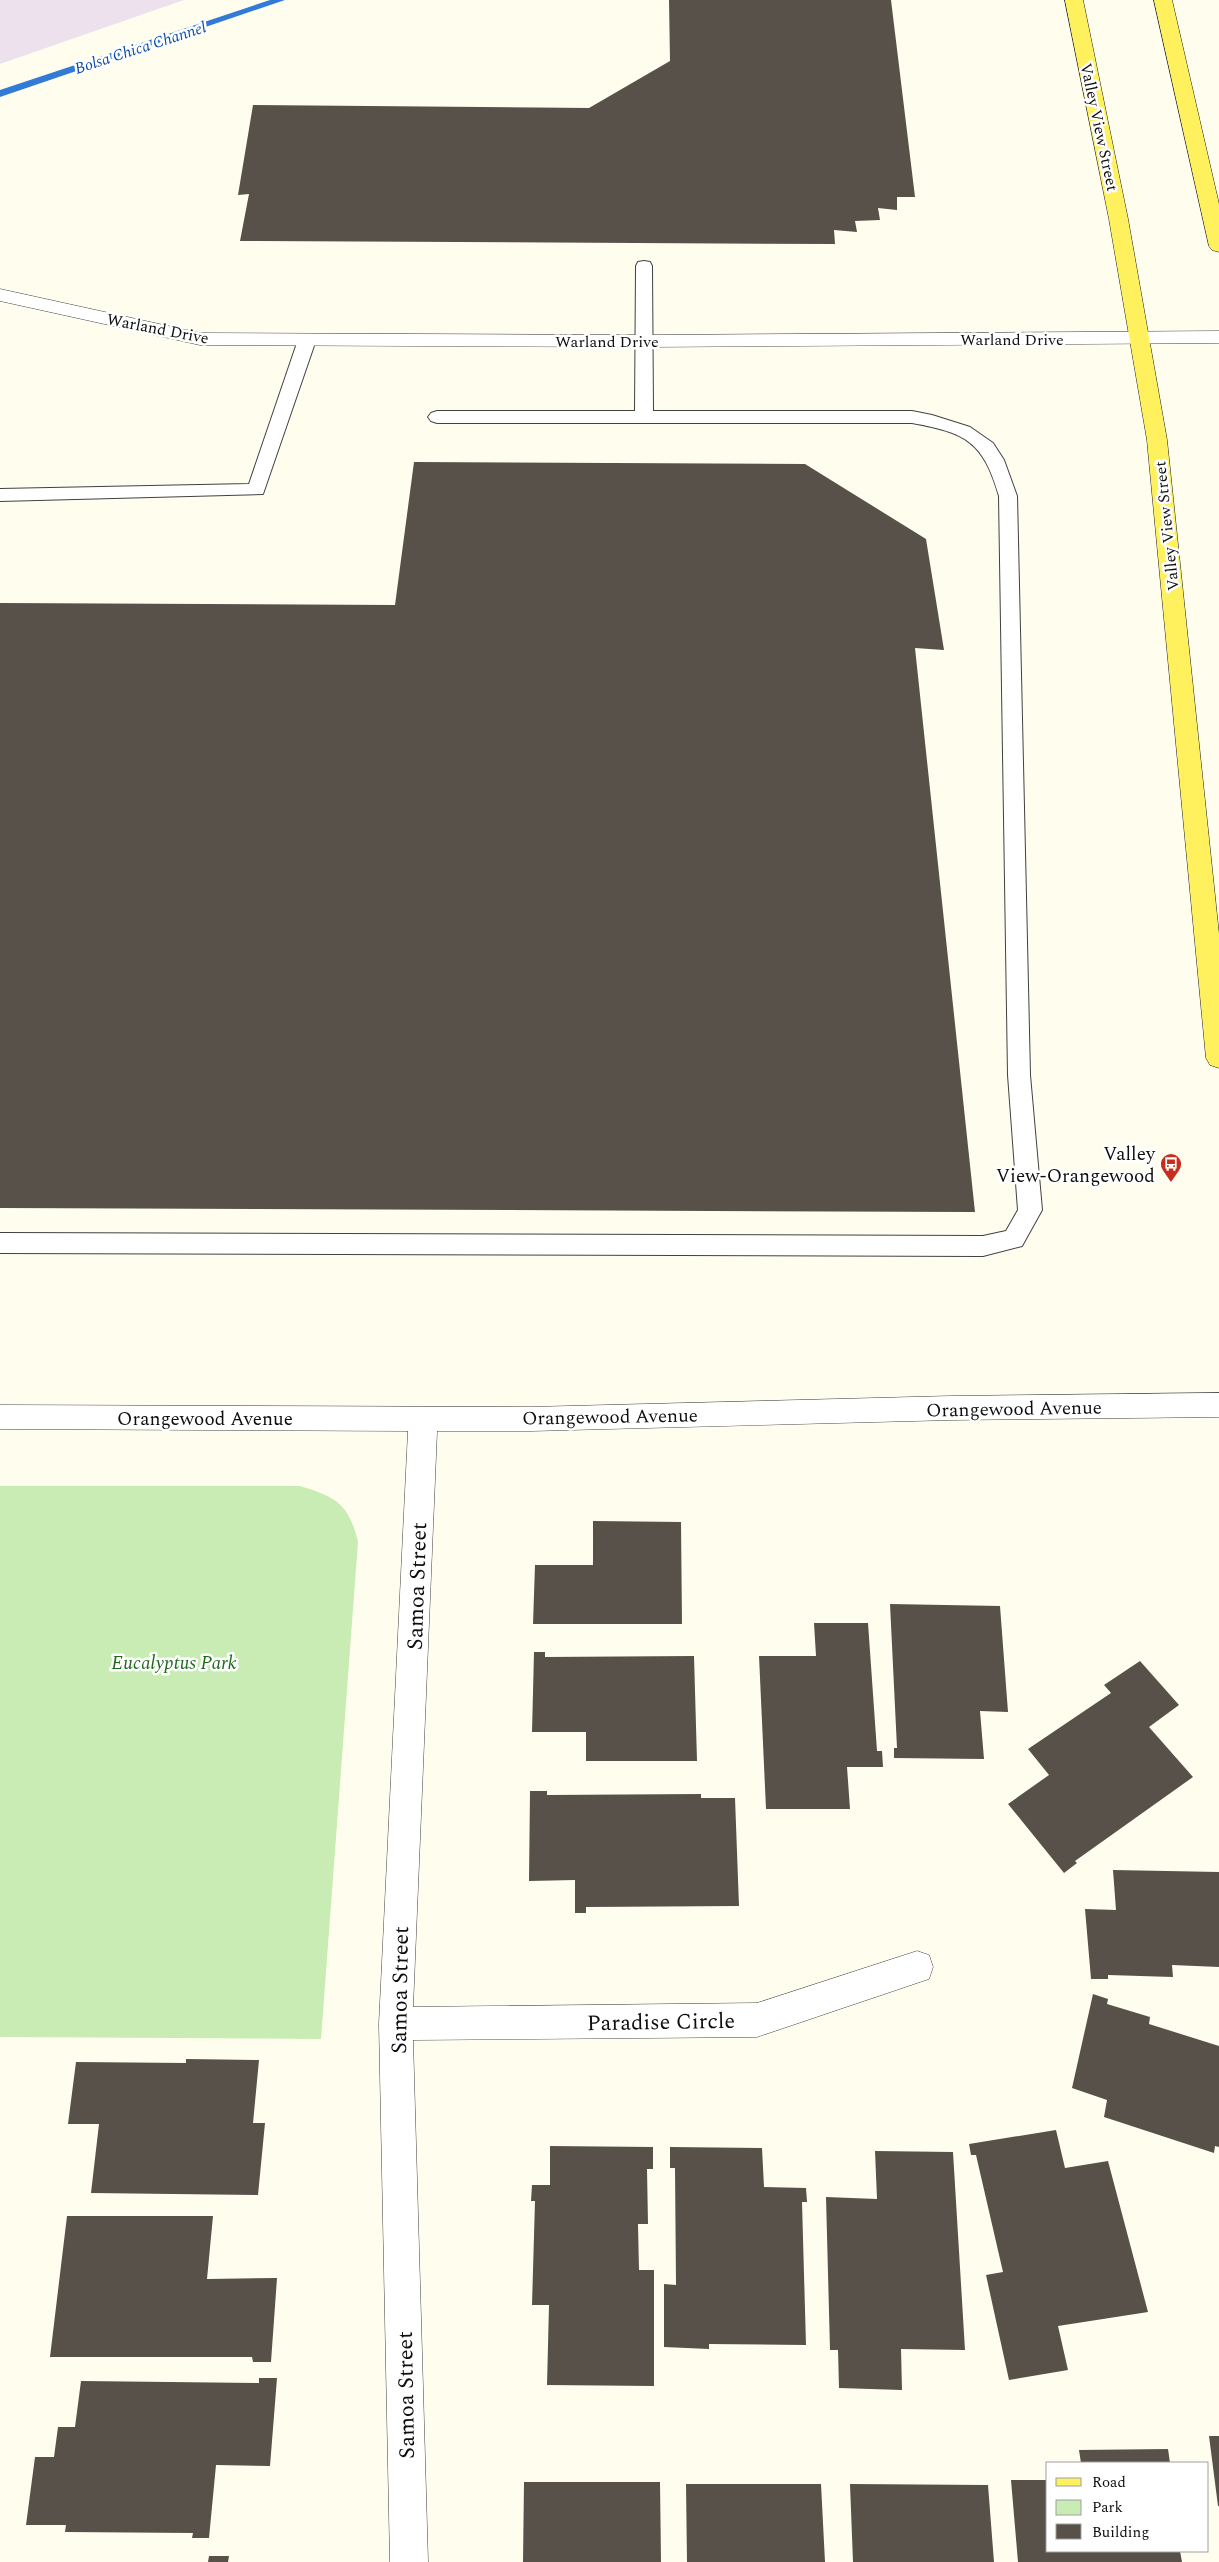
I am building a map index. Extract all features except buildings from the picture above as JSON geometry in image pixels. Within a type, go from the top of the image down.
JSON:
[{"type":"main road","name":"Valley View Street","points":[[1074,0],[1110,169],[1142,338],[1167,529],[1219,1058]]},
{"type":"main road","points":[[1163,0],[1219,246]]},
{"type":"street","name":"Warland Drive","points":[[0,296],[200,340],[643,341],[1219,337]]},
{"type":"street","name":"Orangewood Avenue","points":[[0,1417],[531,1419],[951,1408],[1219,1405]]},
{"type":"street","name":"Samoa Street","points":[[409,2562],[396,2024],[423,1419]]},
{"type":"street","name":"Paradise Circle","points":[[396,2024],[757,2020],[917,1967]]},
{"type":"lane","points":[[644,266],[644,417]]},
{"type":"lane","points":[[0,494],[256,490],[307,340]]},
{"type":"lane","points":[[0,1243],[983,1246],[1014,1238],[1030,1210],[1019,1075],[1008,496],[1002,470],[990,451],[974,436],[947,423],[912,417],[437,417]]},
{"type":"shaded area","points":[[0,0],[184,0],[0,64]]},
{"type":"green space","name":"Eucalyptus Park","points":[[0,1486],[300,1486],[323,1494],[345,1510],[358,1542],[321,2039],[0,2037]]},
{"type":"waterway","name":"Bolsa Chica Channel","points":[[0,94],[280,0]]},
{"type":"place","name":"Valley View-Orangewood","points":[[1171,1183]]}]
